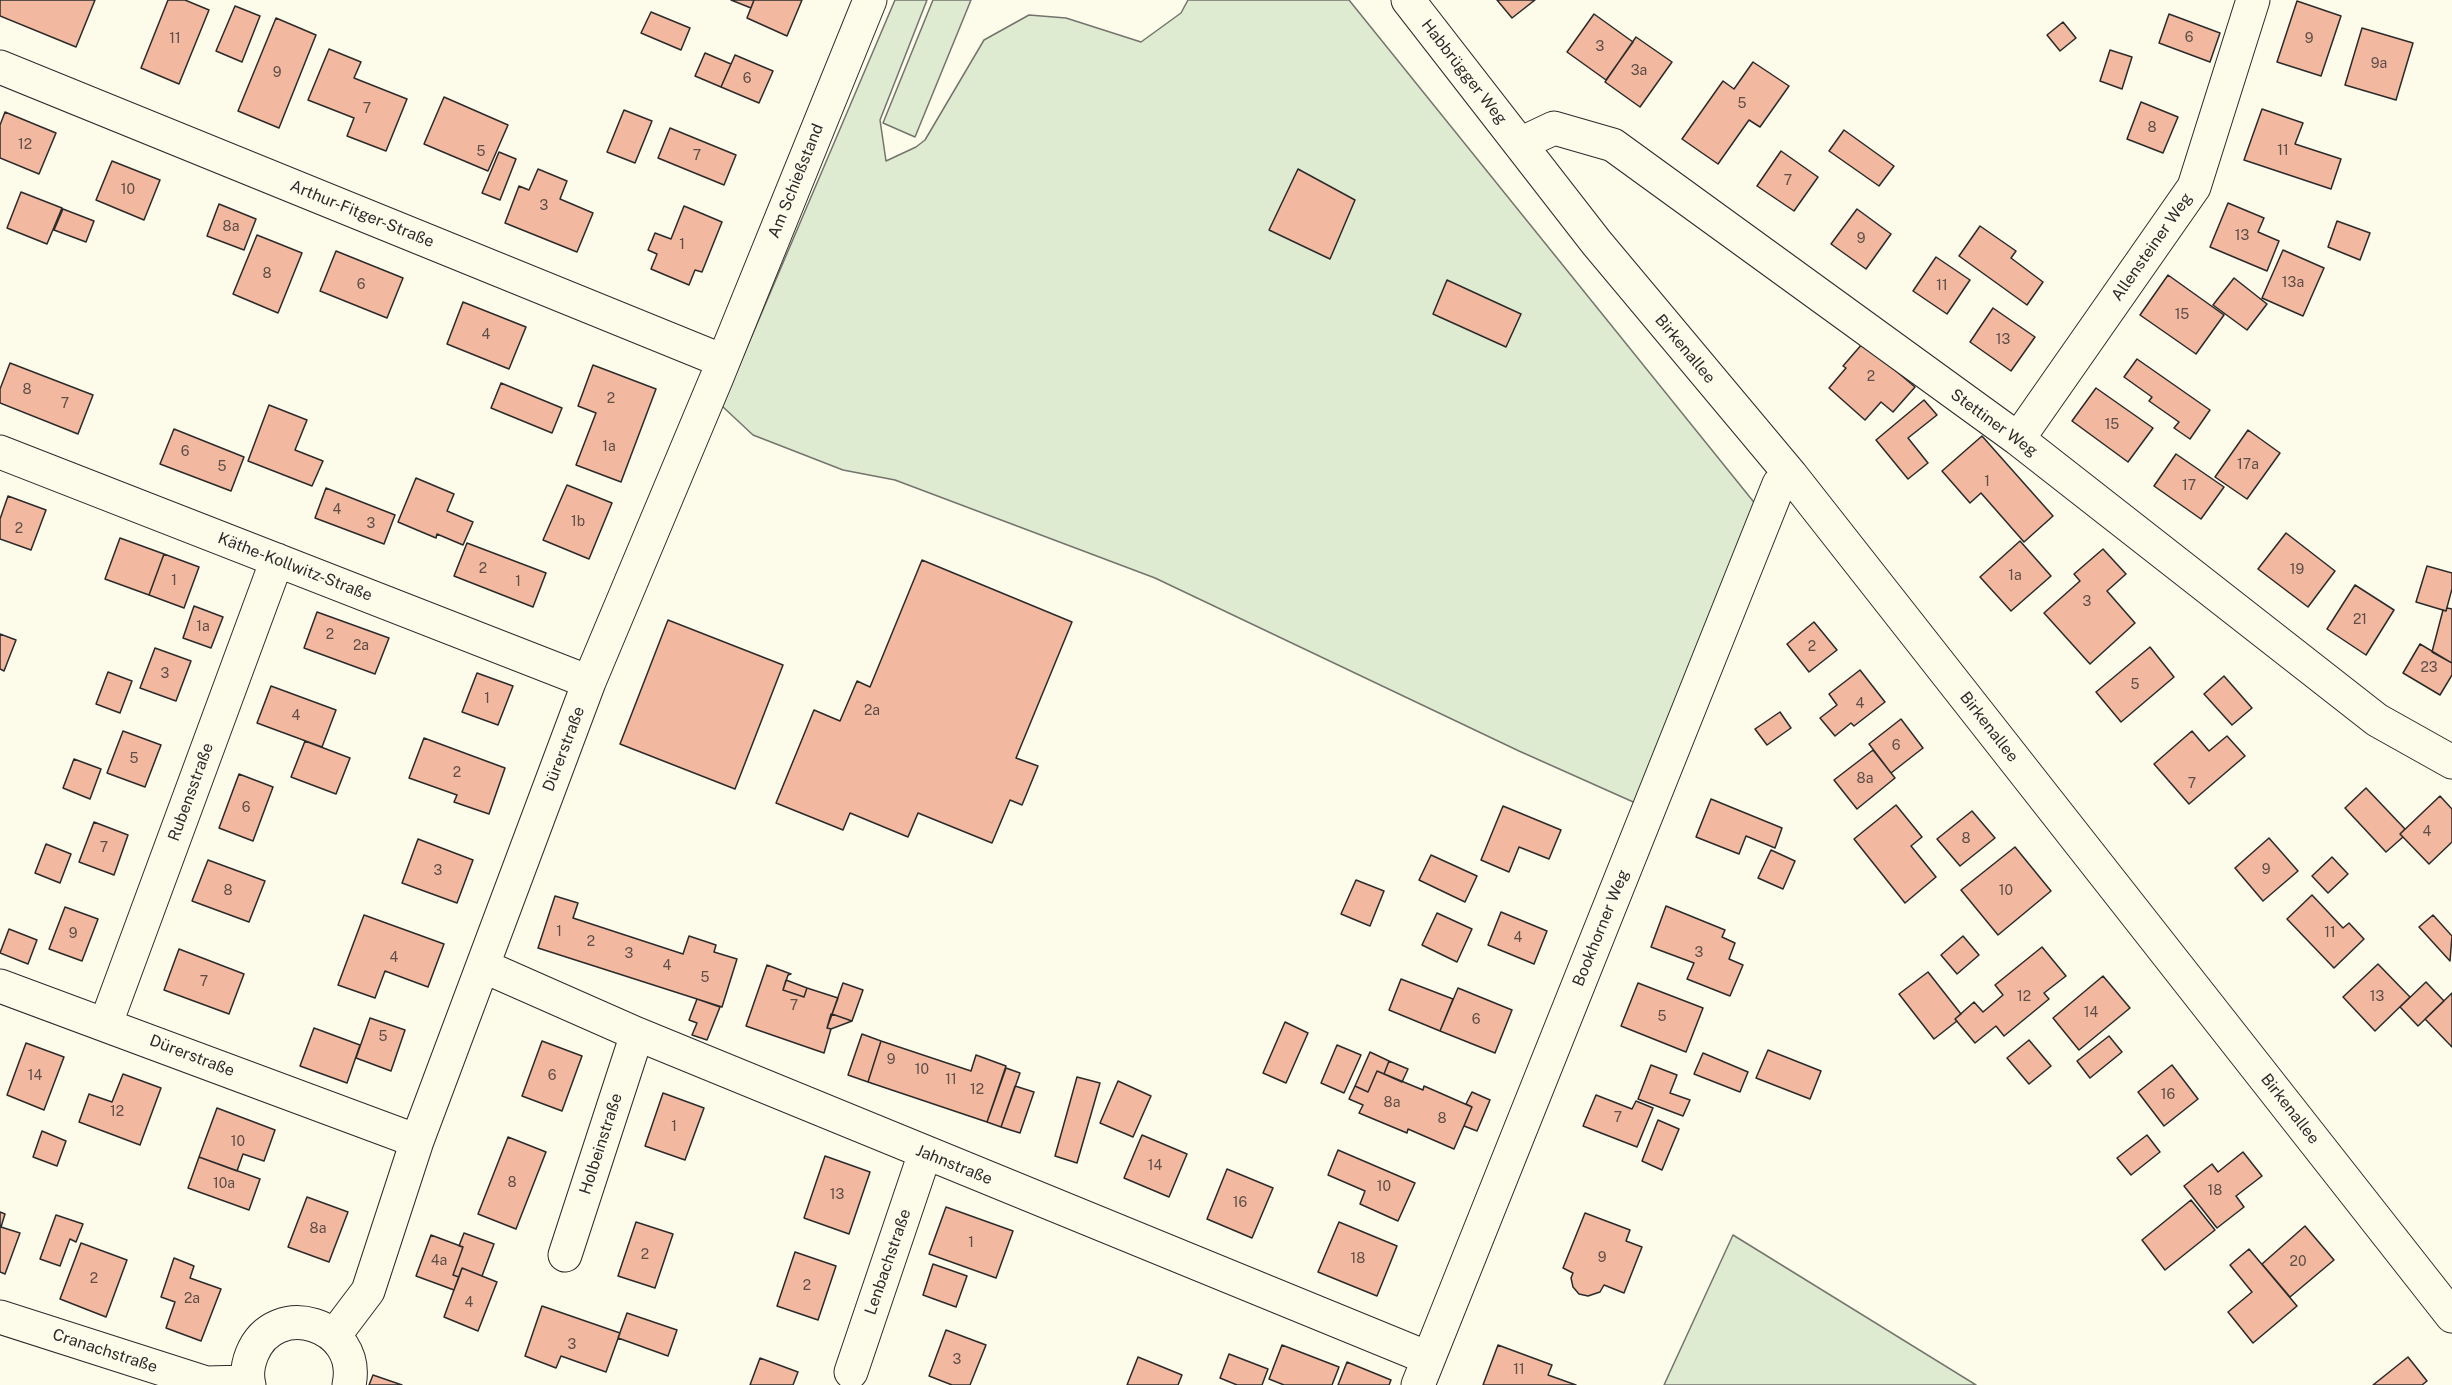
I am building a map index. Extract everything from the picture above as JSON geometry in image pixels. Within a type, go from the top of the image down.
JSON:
[{"type":"street","name":"Am Schießstand","points":[[723,361],[870,0]]},
{"type":"street","name":"Habbrügger Weg","points":[[1408,0],[1520,144]]},
{"type":"street","name":"Allensteiner Weg","points":[[2018,439],[2194,187],[2253,0]]},
{"type":"street","name":"Arthur-Fitger-Straße","points":[[0,66],[723,361]]},
{"type":"street","name":"Stettiner Weg","points":[[1520,144],[1554,128],[1613,145],[2018,439],[2377,720],[2452,762]]},
{"type":"street","name":"Birkenallee","points":[[1520,144],[1596,242],[1791,475],[2452,1316]]},
{"type":"street","name":"Dürerstraße","points":[[334,1336],[368,1291],[417,1141],[589,682],[723,361]]},
{"type":"street","name":"Käthe-Kollwitz-Straße","points":[[0,452],[589,682]]},
{"type":"street","name":"Bookhorner Weg","points":[[1423,1372],[1779,484],[1791,475]]},
{"type":"street","name":"Rubensstraße","points":[[106,1023],[277,560]]},
{"type":"street","name":"Jahnstraße","points":[[483,966],[637,1034],[925,1153],[1423,1372]]},
{"type":"street","name":"Dürerstraße","points":[[0,986],[106,1023],[417,1141]]},
{"type":"street","name":"Holbeinstraße","points":[[565,1255],[637,1034]]},
{"type":"street","name":"Lenbachstraße","points":[[850,1372],[925,1153]]},
{"type":"street","name":"Cranachstraße","points":[[0,1317],[123,1372],[206,1383],[248,1383]]},
{"type":"street","points":[[248,1383],[248,1363],[255,1346],[267,1333],[283,1324],[301,1322],[319,1326],[334,1336],[344,1347],[350,1361],[349,1385]]},
{"type":"green space","points":[[895,0],[927,0],[880,120],[886,161],[916,147],[925,140],[984,40],[1029,15],[1066,18],[1141,42],[1181,13],[1188,0],[1349,0],[1757,506],[1640,805],[1519,751],[1155,578],[895,480],[843,470],[753,435],[722,406]]},
{"type":"green space","points":[[933,0],[971,0],[915,137],[883,123]]},
{"type":"green space","points":[[1733,1235],[1976,1385],[1664,1385]]},
{"type":"building","points":[[0,0],[95,0],[76,47],[0,16]]},
{"type":"building","points":[[168,0],[185,0],[209,10],[179,84],[141,68]]},
{"type":"building","points":[[731,0],[754,0],[751,8]]},
{"type":"building","points":[[754,0],[802,0],[787,36],[747,18]]},
{"type":"building","points":[[1497,0],[1535,0],[1512,18]]},
{"type":"building","points":[[2297,1],[2341,16],[2321,76],[2277,62]]},
{"type":"building","points":[[235,6],[260,16],[242,62],[216,51]]},
{"type":"building","points":[[651,12],[690,28],[681,50],[641,33]]},
{"type":"building","points":[[1594,14],[1633,42],[1606,80],[1567,52]]},
{"type":"building","points":[[2169,14],[2220,33],[2210,62],[2159,43]]},
{"type":"building","points":[[276,18],[316,35],[279,128],[238,111]]},
{"type":"building","points":[[2063,22],[2076,38],[2060,51],[2047,35]]},
{"type":"building","points":[[2362,28],[2413,43],[2396,100],[2345,85]]},
{"type":"building","points":[[1636,37],[1672,62],[1640,107],[1605,82]]},
{"type":"building","points":[[329,49],[361,62],[354,78],[407,99],[386,151],[347,136],[354,118],[308,100]]},
{"type":"building","points":[[2110,50],[2132,57],[2122,89],[2100,81]]},
{"type":"building","points":[[705,53],[731,64],[721,87],[695,76]]},
{"type":"building","points":[[735,55],[773,71],[759,103],[721,87]]},
{"type":"building","points":[[1753,62],[1789,86],[1760,127],[1749,120],[1718,164],[1682,139],[1723,81],[1734,89]]},
{"type":"building","points":[[444,97],[508,125],[488,171],[424,144]]},
{"type":"building","points":[[2141,102],[2178,117],[2163,153],[2127,139]]},
{"type":"building","points":[[2262,109],[2303,123],[2295,144],[2341,159],[2331,189],[2244,160]]},
{"type":"building","points":[[624,110],[652,121],[635,163],[607,152]]},
{"type":"building","points":[[5,112],[56,133],[39,174],[0,158],[0,125]]},
{"type":"building","points":[[670,128],[736,155],[724,185],[658,158]]},
{"type":"building","points":[[1844,130],[1894,166],[1879,186],[1829,151]]},
{"type":"building","points":[[1781,151],[1818,177],[1794,211],[1757,186]]},
{"type":"building","points":[[499,152],[516,159],[500,200],[482,193]]},
{"type":"building","points":[[112,161],[160,180],[144,220],[96,200]]},
{"type":"building","points":[[538,169],[567,181],[560,199],[593,213],[577,252],[505,223],[519,186],[529,190]]},
{"type":"building","points":[[1298,169],[1355,200],[1330,259],[1269,230]]},
{"type":"building","points":[[21,192],[62,208],[47,244],[7,228]]},
{"type":"building","points":[[2228,203],[2264,218],[2258,232],[2279,241],[2267,271],[2210,247]]},
{"type":"building","points":[[219,204],[256,219],[244,250],[207,236]]},
{"type":"building","points":[[684,206],[722,222],[702,272],[695,270],[689,285],[651,269],[657,254],[648,250],[655,233],[671,239]]},
{"type":"building","points":[[63,209],[94,221],[86,242],[54,230]]},
{"type":"building","points":[[1857,209],[1891,234],[1866,269],[1831,244]]},
{"type":"building","points":[[2337,221],[2370,233],[2360,260],[2328,247]]},
{"type":"building","points":[[1980,226],[2016,251],[2011,258],[2043,282],[2027,305],[1959,256]]},
{"type":"building","points":[[257,235],[302,253],[278,313],[233,294]]},
{"type":"building","points":[[2283,250],[2324,268],[2303,316],[2262,298]]},
{"type":"building","points":[[336,251],[403,278],[387,318],[320,291]]},
{"type":"building","points":[[1936,257],[1970,280],[1947,314],[1913,291]]},
{"type":"building","points":[[2168,275],[2224,315],[2196,354],[2140,315]]},
{"type":"building","points":[[2234,278],[2267,304],[2247,330],[2213,305]]},
{"type":"building","points":[[1447,280],[1521,314],[1506,347],[1433,314]]},
{"type":"building","points":[[463,302],[526,327],[509,369],[447,344]]},
{"type":"building","points":[[1993,308],[2035,337],[2011,371],[1970,342]]},
{"type":"building","points":[[1863,343],[1915,387],[1893,412],[1881,402],[1865,420],[1829,388],[1846,368],[1843,366]]},
{"type":"building","points":[[2137,359],[2210,410],[2190,439],[2174,428],[2179,422],[2149,401],[2152,397],[2124,377]]},
{"type":"building","points":[[10,363],[93,395],[78,434],[0,403],[0,389]]},
{"type":"building","points":[[593,365],[656,389],[621,482],[576,465],[596,413],[578,406]]},
{"type":"building","points":[[501,383],[562,408],[552,433],[491,408]]},
{"type":"building","points":[[2096,388],[2153,428],[2128,462],[2072,421]]},
{"type":"building","points":[[1924,400],[1937,415],[1908,438],[1928,463],[1908,479],[1876,440]]},
{"type":"building","points":[[269,405],[307,420],[295,450],[323,461],[312,486],[248,461]]},
{"type":"building","points":[[174,429],[244,457],[231,491],[160,464]]},
{"type":"building","points":[[2248,430],[2280,453],[2247,499],[2215,477]]},
{"type":"building","points":[[1982,436],[2053,516],[2024,542],[1981,493],[1970,503],[1942,471]]},
{"type":"building","points":[[2176,454],[2224,487],[2201,519],[2154,486]]},
{"type":"building","points":[[416,478],[454,494],[447,511],[473,522],[463,545],[437,534],[436,538],[398,522]]},
{"type":"building","points":[[567,485],[612,503],[589,559],[543,540]]},
{"type":"building","points":[[326,488],[395,515],[384,544],[315,518]]},
{"type":"building","points":[[8,496],[46,510],[31,550],[0,539],[0,519]]},
{"type":"building","points":[[2286,533],[2335,571],[2308,607],[2258,569]]},
{"type":"building","points":[[120,538],[164,554],[149,595],[105,579]]},
{"type":"building","points":[[2020,541],[2051,576],[2011,611],[1980,577]]},
{"type":"building","points":[[467,543],[546,573],[533,607],[454,576]]},
{"type":"building","points":[[2103,549],[2126,574],[2107,591],[2135,623],[2090,664],[2044,613],[2080,581],[2074,574]]},
{"type":"building","points":[[164,554],[199,567],[184,608],[149,595]]},
{"type":"building","points":[[922,560],[1072,622],[1016,758],[1038,766],[1022,805],[1010,800],[992,843],[918,813],[908,837],[850,813],[843,830],[776,803],[814,710],[840,721],[857,681],[870,687]]},
{"type":"building","points":[[2427,566],[2452,573],[2452,589],[2446,611],[2416,602]]},
{"type":"building","points":[[2355,585],[2394,610],[2366,655],[2327,629]]},
{"type":"building","points":[[194,606],[223,617],[211,648],[183,638]]},
{"type":"building","points":[[2447,608],[2452,609],[2452,663],[2432,652],[2443,610],[2446,611]]},
{"type":"building","points":[[317,612],[389,638],[375,674],[304,648]]},
{"type":"building","points":[[668,620],[783,665],[735,789],[620,744]]},
{"type":"building","points":[[1814,622],[1837,650],[1809,672],[1787,644]]},
{"type":"building","points":[[0,634],[16,640],[4,671],[0,669]]},
{"type":"building","points":[[2420,644],[2452,663],[2452,675],[2440,695],[2403,673]]},
{"type":"building","points":[[2150,647],[2174,677],[2121,722],[2096,692]]},
{"type":"building","points":[[155,648],[191,661],[176,701],[140,688]]},
{"type":"building","points":[[1860,670],[1885,702],[1854,726],[1851,723],[1835,736],[1820,718],[1837,705],[1829,694]]},
{"type":"building","points":[[108,672],[132,681],[120,713],[96,704]]},
{"type":"building","points":[[477,673],[513,686],[498,725],[462,712]]},
{"type":"building","points":[[2224,676],[2252,708],[2232,725],[2204,694]]},
{"type":"building","points":[[271,686],[336,710],[322,747],[257,723]]},
{"type":"building","points":[[1780,712],[1791,728],[1767,745],[1755,729]]},
{"type":"building","points":[[1901,719],[1923,748],[1891,773],[1869,744]]},
{"type":"building","points":[[123,731],[161,745],[145,787],[107,773]]},
{"type":"building","points":[[2192,731],[2209,751],[2227,736],[2245,756],[2189,804],[2154,764]]},
{"type":"building","points":[[424,738],[505,768],[489,814],[454,802],[457,795],[409,778]]},
{"type":"building","points":[[305,741],[350,758],[336,794],[291,777]]},
{"type":"building","points":[[1873,750],[1895,778],[1857,809],[1834,780]]},
{"type":"building","points":[[74,759],[101,769],[90,799],[63,788]]},
{"type":"building","points":[[239,774],[273,787],[253,841],[219,828]]},
{"type":"building","points":[[2366,788],[2405,829],[2400,834],[2403,837],[2386,852],[2345,808]]},
{"type":"building","points":[[2440,796],[2452,809],[2452,842],[2429,864],[2400,834]]},
{"type":"building","points":[[1711,799],[1782,828],[1775,848],[1746,836],[1739,854],[1696,837]]},
{"type":"building","points":[[1896,805],[1922,837],[1911,846],[1936,877],[1905,903],[1854,839]]},
{"type":"building","points":[[1503,806],[1561,830],[1549,859],[1519,847],[1509,872],[1481,860]]},
{"type":"building","points":[[1972,811],[1995,838],[1960,866],[1937,839]]},
{"type":"building","points":[[94,822],[128,835],[114,875],[79,862]]},
{"type":"building","points":[[2269,838],[2298,871],[2263,901],[2235,868]]},
{"type":"building","points":[[418,839],[473,860],[457,903],[402,883]]},
{"type":"building","points":[[46,844],[71,854],[60,883],[35,873]]},
{"type":"building","points":[[2015,847],[2051,891],[1998,935],[1961,890]]},
{"type":"building","points":[[1771,850],[1795,861],[1783,889],[1758,878]]},
{"type":"building","points":[[1431,855],[1477,876],[1465,902],[1419,880]]},
{"type":"building","points":[[2332,857],[2348,874],[2328,893],[2312,876]]},
{"type":"building","points":[[208,860],[265,881],[249,922],[192,901]]},
{"type":"building","points":[[1356,880],[1384,891],[1370,926],[1341,914]]},
{"type":"building","points":[[2312,895],[2343,928],[2349,923],[2364,939],[2334,968],[2287,919]]},
{"type":"building","points":[[555,896],[578,903],[573,918],[683,954],[689,936],[716,945],[714,952],[737,959],[722,1007],[538,948]]},
{"type":"building","points":[[1666,906],[1725,930],[1722,937],[1735,943],[1729,959],[1743,965],[1730,996],[1687,979],[1694,963],[1651,947]]},
{"type":"building","points":[[65,907],[98,919],[82,961],[49,949]]},
{"type":"building","points":[[1501,912],[1547,931],[1534,964],[1488,945]]},
{"type":"building","points":[[1437,913],[1472,929],[1457,962],[1422,945]]},
{"type":"building","points":[[364,915],[444,944],[428,987],[385,971],[375,998],[338,985]]},
{"type":"building","points":[[2433,915],[2452,936],[2450,961],[2419,927]]},
{"type":"building","points":[[9,929],[37,940],[28,964],[0,953]]},
{"type":"building","points":[[1963,936],[1979,955],[1957,974],[1941,955]]},
{"type":"building","points":[[2042,947],[2066,976],[2044,993],[2049,999],[2004,1036],[1996,1026],[1975,1043],[1955,1019],[1974,1002],[1983,1012],[2003,995],[1995,985]]},
{"type":"building","points":[[179,949],[244,974],[229,1014],[164,990]]},
{"type":"building","points":[[2378,964],[2410,997],[2375,1031],[2343,997]]},
{"type":"building","points":[[767,965],[791,974],[788,975],[783,990],[804,997],[807,988],[838,998],[827,1028],[831,1029],[824,1053],[746,1026]]},
{"type":"building","points":[[1928,972],[1961,1014],[1955,1019],[1957,1021],[1934,1039],[1899,994]]},
{"type":"building","points":[[2103,976],[2130,1008],[2079,1050],[2053,1018]]},
{"type":"building","points":[[1401,979],[1453,999],[1440,1031],[1389,1010]]},
{"type":"building","points":[[786,980],[807,988],[804,997],[783,990]]},
{"type":"building","points":[[2426,982],[2444,1001],[2418,1026],[2400,1007]]},
{"type":"building","points":[[843,983],[863,990],[852,1021],[832,1014]]},
{"type":"building","points":[[1638,983],[1703,1008],[1686,1052],[1621,1026]]},
{"type":"building","points":[[1458,988],[1512,1010],[1495,1053],[1440,1031]]},
{"type":"building","points":[[2452,993],[2452,1047],[2425,1019]]},
{"type":"building","points":[[697,999],[720,1007],[707,1040],[692,1035],[697,1023],[689,1020]]},
{"type":"building","points":[[831,1014],[852,1021],[831,1029],[827,1028]]},
{"type":"building","points":[[370,1018],[405,1030],[391,1071],[356,1058]]},
{"type":"building","points":[[1285,1022],[1308,1033],[1286,1083],[1263,1073]]},
{"type":"building","points":[[314,1028],[360,1045],[347,1083],[300,1066]]},
{"type":"building","points":[[862,1034],[881,1041],[868,1082],[848,1075]]},
{"type":"building","points":[[2109,1036],[2122,1052],[2090,1078],[2077,1061]]},
{"type":"building","points":[[2029,1040],[2051,1066],[2029,1084],[2007,1058]]},
{"type":"building","points":[[542,1041],[582,1056],[562,1111],[522,1096]]},
{"type":"building","points":[[881,1041],[971,1071],[976,1055],[1006,1066],[987,1122],[868,1082]]},
{"type":"building","points":[[26,1043],[64,1057],[44,1110],[7,1095]]},
{"type":"building","points":[[1337,1045],[1361,1055],[1344,1093],[1321,1083]]},
{"type":"building","points":[[1768,1050],[1821,1071],[1810,1099],[1756,1078]]},
{"type":"building","points":[[1370,1052],[1389,1061],[1384,1074],[1377,1071],[1368,1092],[1355,1086]]},
{"type":"building","points":[[1703,1053],[1748,1072],[1740,1092],[1694,1074]]},
{"type":"building","points":[[1389,1061],[1408,1069],[1402,1082],[1384,1074]]},
{"type":"building","points":[[1651,1065],[1677,1075],[1670,1093],[1690,1100],[1683,1116],[1638,1099]]},
{"type":"building","points":[[2172,1065],[2198,1099],[2164,1126],[2138,1092]]},
{"type":"building","points":[[1006,1068],[1020,1073],[1001,1127],[987,1122]]},
{"type":"building","points":[[1377,1071],[1423,1090],[1424,1086],[1472,1107],[1454,1149],[1408,1129],[1407,1133],[1359,1113],[1363,1105],[1349,1099],[1355,1086],[1368,1092]]},
{"type":"building","points":[[123,1074],[161,1088],[140,1145],[79,1122],[89,1094],[112,1102]]},
{"type":"building","points":[[1077,1077],[1100,1083],[1077,1163],[1055,1156]]},
{"type":"building","points":[[1118,1081],[1151,1096],[1133,1137],[1100,1123]]},
{"type":"building","points":[[1015,1086],[1034,1092],[1020,1133],[1001,1127]]},
{"type":"building","points":[[1472,1092],[1490,1100],[1477,1131],[1464,1126],[1472,1107],[1466,1104]]},
{"type":"building","points":[[663,1093],[704,1108],[685,1160],[645,1146]]},
{"type":"building","points":[[1596,1095],[1632,1109],[1636,1101],[1653,1108],[1637,1147],[1583,1126]]},
{"type":"building","points":[[217,1108],[275,1130],[264,1161],[243,1154],[237,1171],[199,1157]]},
{"type":"building","points":[[1658,1120],[1679,1129],[1662,1170],[1642,1161]]},
{"type":"building","points":[[42,1131],[66,1141],[57,1166],[33,1157]]},
{"type":"building","points":[[1142,1135],[1187,1154],[1169,1197],[1124,1178]]},
{"type":"building","points":[[2147,1135],[2160,1152],[2131,1175],[2117,1158]]},
{"type":"building","points":[[508,1137],[546,1152],[516,1229],[478,1214]]},
{"type":"building","points":[[1338,1150],[1415,1183],[1398,1221],[1360,1204],[1365,1191],[1328,1175]]},
{"type":"building","points":[[2243,1152],[2262,1176],[2236,1196],[2244,1207],[2217,1228],[2184,1186],[2212,1164],[2218,1172]]},
{"type":"building","points":[[825,1156],[870,1172],[849,1234],[804,1218]]},
{"type":"building","points":[[199,1157],[260,1179],[249,1210],[188,1188]]},
{"type":"building","points":[[1227,1169],[1273,1188],[1252,1238],[1207,1219]]},
{"type":"building","points":[[307,1197],[348,1212],[329,1262],[288,1247]]},
{"type":"building","points":[[2191,1200],[2215,1230],[2165,1270],[2142,1240]]},
{"type":"building","points":[[946,1207],[1013,1231],[996,1278],[929,1254]]},
{"type":"building","points":[[0,1212],[5,1214],[1,1227],[20,1233],[5,1274],[0,1272]]},
{"type":"building","points":[[1585,1213],[1630,1230],[1626,1241],[1642,1247],[1624,1293],[1604,1285],[1600,1292],[1588,1296],[1579,1294],[1573,1287],[1571,1278],[1573,1273],[1563,1268]]},
{"type":"building","points":[[56,1215],[83,1224],[76,1242],[70,1239],[60,1266],[40,1259]]},
{"type":"building","points":[[636,1222],[673,1234],[655,1288],[618,1276]]},
{"type":"building","points":[[1339,1222],[1397,1246],[1377,1296],[1318,1272]]},
{"type":"building","points":[[2305,1226],[2334,1260],[2290,1297],[2262,1264]]},
{"type":"building","points":[[464,1233],[494,1244],[482,1276],[462,1268],[459,1277],[453,1275],[463,1247],[459,1246]]},
{"type":"building","points":[[431,1235],[463,1247],[453,1275],[459,1277],[454,1290],[416,1276]]},
{"type":"building","points":[[81,1243],[127,1260],[106,1317],[60,1299]]},
{"type":"building","points":[[2249,1249],[2297,1306],[2253,1343],[2228,1312],[2252,1292],[2230,1265]]},
{"type":"building","points":[[795,1252],[836,1266],[818,1320],[777,1306]]},
{"type":"building","points":[[174,1258],[194,1266],[190,1278],[221,1289],[201,1341],[166,1328],[175,1302],[161,1297]]},
{"type":"building","points":[[933,1264],[967,1276],[956,1307],[923,1295]]},
{"type":"building","points":[[462,1268],[497,1282],[478,1331],[444,1317]]},
{"type":"building","points":[[542,1306],[620,1333],[606,1372],[561,1356],[556,1368],[525,1356]]},
{"type":"building","points":[[627,1313],[677,1330],[668,1356],[618,1338]]},
{"type":"building","points":[[946,1330],[986,1345],[970,1385],[952,1385],[929,1376]]},
{"type":"building","points":[[1282,1345],[1339,1367],[1332,1385],[1284,1385],[1269,1379]]},
{"type":"building","points":[[1498,1345],[1552,1365],[1548,1375],[1576,1385],[1483,1385]]},
{"type":"building","points":[[1229,1354],[1268,1369],[1262,1385],[1237,1385],[1220,1378]]},
{"type":"building","points":[[1138,1357],[1182,1375],[1178,1385],[1127,1385]]},
{"type":"building","points":[[2408,1357],[2427,1381],[2422,1385],[2373,1385]]},
{"type":"building","points":[[760,1358],[798,1372],[793,1385],[750,1385]]},
{"type":"building","points":[[1347,1362],[1391,1380],[1389,1385],[1338,1385]]},
{"type":"building","points":[[373,1375],[402,1385],[369,1385]]}]
